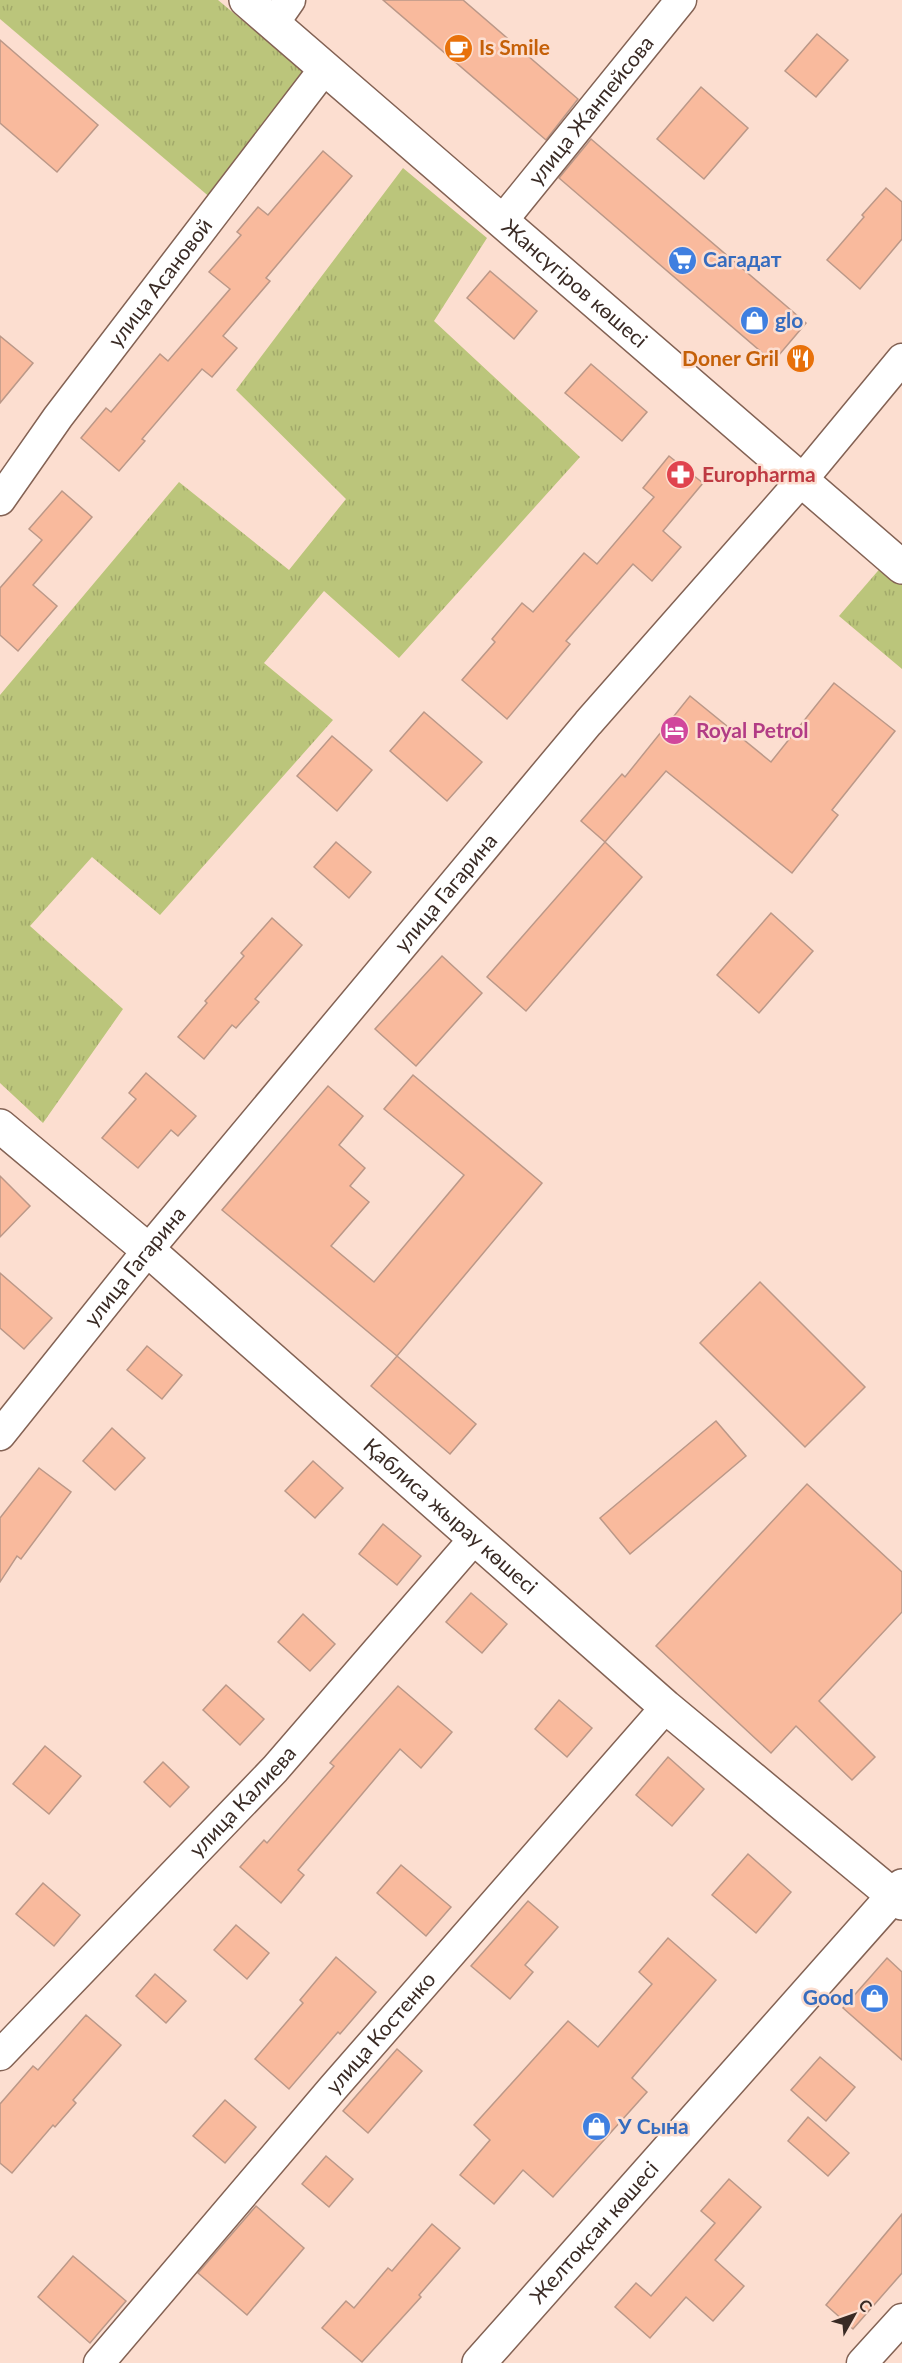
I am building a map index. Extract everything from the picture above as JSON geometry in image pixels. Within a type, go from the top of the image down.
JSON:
[{"type":"main road","name":"Жансүгіров көшесі","points":[[246,0],[282,12],[325,68],[902,567]]},
{"type":"main road","name":"Қаблиса жырау көшесі","points":[[0,1126],[148,1251],[666,1707],[899,1895]]},
{"type":"main road","name":"Желтоқсан көшесі","points":[[479,2363],[899,1895]]},
{"type":"street","name":"улица Жанпейсова","points":[[502,221],[681,0]]},
{"type":"street","name":"улица Асановой","points":[[0,500],[58,417],[325,68]]},
{"type":"street","name":"улица Гагарина","points":[[0,1435],[148,1251],[580,732],[802,480],[902,359]]},
{"type":"street","name":"улица Калиева","points":[[0,2055],[275,1769],[474,1539]]},
{"type":"street","name":"улица Костенко","points":[[99,2363],[341,2079],[666,1707]]},
{"type":"street","points":[[862,2363],[902,2319]]},
{"type":"green space","points":[[0,0],[218,0],[304,72],[212,199],[0,19]]},
{"type":"green space","points":[[403,168],[487,238],[434,321],[580,457],[399,658],[324,591],[264,663],[333,720],[160,915],[92,857],[30,926],[123,1009],[43,1123],[0,1083],[0,695],[179,482],[289,570],[346,499],[236,390]]},
{"type":"green space","points":[[883,565],[902,582],[902,669],[839,616]]},
{"type":"building","points":[[383,0],[463,0],[578,99],[546,140]]},
{"type":"building","points":[[817,34],[848,60],[816,97],[785,71]]},
{"type":"building","points":[[0,40],[98,125],[57,172],[0,123]]},
{"type":"building","points":[[701,87],[748,128],[704,179],[657,139]]},
{"type":"building","points":[[591,139],[806,323],[773,362],[559,178]]},
{"type":"building","points":[[323,151],[352,176],[266,278],[270,281],[223,336],[237,348],[212,377],[202,369],[142,439],[145,441],[119,471],[81,438],[106,408],[111,412],[160,354],[168,361],[230,289],[209,272],[241,235],[237,232],[258,207],[268,215]]},
{"type":"building","points":[[886,188],[902,202],[902,239],[860,289],[827,260]]},
{"type":"building","points":[[490,271],[537,311],[514,339],[467,298]]},
{"type":"building","points":[[0,336],[33,363],[0,403]]},
{"type":"building","points":[[591,364],[647,412],[622,441],[565,393]]},
{"type":"building","points":[[669,456],[703,483],[663,531],[681,547],[652,581],[633,564],[566,641],[570,644],[507,719],[462,680],[495,642],[492,639],[522,603],[533,612],[584,553],[597,564],[654,497],[643,488]]},
{"type":"building","points":[[62,491],[92,517],[33,585],[57,606],[18,651],[0,635],[0,588],[42,540],[29,529]]},
{"type":"building","points":[[834,683],[895,731],[832,810],[838,815],[792,873],[666,771],[605,842],[581,821],[622,774],[625,777],[690,696],[771,762]]},
{"type":"building","points":[[424,712],[482,762],[447,801],[390,751]]},
{"type":"building","points":[[332,736],[372,770],[337,811],[297,776]]},
{"type":"building","points":[[336,842],[371,872],[349,898],[314,867]]},
{"type":"building","points":[[605,842],[642,877],[526,1011],[487,977]]},
{"type":"building","points":[[771,913],[813,951],[759,1013],[717,975]]},
{"type":"building","points":[[272,918],[302,945],[255,999],[259,1002],[236,1028],[232,1025],[204,1059],[178,1037],[207,1003],[205,1001],[244,956],[241,953]]},
{"type":"building","points":[[442,956],[482,993],[416,1066],[375,1029]]},
{"type":"building","points":[[146,1073],[196,1116],[178,1136],[171,1130],[138,1168],[102,1138],[136,1099],[129,1093]]},
{"type":"building","points":[[413,1075],[542,1183],[397,1356],[222,1210],[328,1086],[363,1116],[339,1145],[365,1168],[350,1186],[369,1202],[331,1246],[374,1282],[464,1175],[384,1109]]},
{"type":"building","points":[[0,1176],[30,1206],[0,1237]]},
{"type":"building","points":[[0,1273],[52,1318],[24,1349],[0,1328]]},
{"type":"building","points":[[760,1282],[865,1387],[805,1447],[700,1343]]},
{"type":"building","points":[[147,1346],[182,1375],[162,1399],[127,1370]]},
{"type":"building","points":[[397,1356],[476,1424],[450,1454],[371,1386]]},
{"type":"building","points":[[716,1421],[746,1456],[630,1554],[600,1518]]},
{"type":"building","points":[[112,1428],[145,1458],[115,1490],[83,1461]]},
{"type":"building","points":[[313,1461],[343,1488],[315,1518],[285,1491]]},
{"type":"building","points":[[39,1468],[71,1492],[21,1559],[17,1556],[0,1582],[0,1518]]},
{"type":"building","points":[[807,1484],[902,1572],[902,1612],[819,1701],[875,1757],[852,1780],[796,1726],[771,1753],[656,1646]]},
{"type":"building","points":[[383,1524],[421,1556],[397,1585],[359,1554]]},
{"type":"building","points":[[471,1593],[507,1624],[482,1653],[446,1622]]},
{"type":"building","points":[[303,1614],[335,1644],[310,1671],[278,1642]]},
{"type":"building","points":[[226,1685],[264,1719],[240,1745],[203,1710]]},
{"type":"building","points":[[398,1686],[452,1732],[421,1768],[400,1749],[298,1870],[304,1875],[281,1903],[240,1867],[264,1840],[267,1843],[334,1766],[330,1763]]},
{"type":"building","points":[[559,1700],[592,1728],[567,1757],[535,1729]]},
{"type":"building","points":[[45,1746],[81,1776],[49,1814],[13,1784]]},
{"type":"building","points":[[668,1757],[704,1789],[672,1826],[636,1795]]},
{"type":"building","points":[[163,1762],[189,1787],[170,1807],[144,1782]]},
{"type":"building","points":[[748,1854],[791,1892],[756,1933],[712,1895]]},
{"type":"building","points":[[401,1865],[451,1907],[426,1936],[377,1893]]},
{"type":"building","points":[[43,1883],[80,1915],[54,1946],[16,1914]]},
{"type":"building","points":[[528,1901],[558,1927],[525,1965],[533,1972],[510,1999],[471,1966]]},
{"type":"building","points":[[236,1925],[269,1953],[247,1979],[214,1950]]},
{"type":"building","points":[[668,1938],[716,1980],[632,2078],[647,2092],[553,2197],[523,2170],[494,2204],[460,2175],[490,2140],[474,2125],[568,2021],[598,2047],[652,1984],[639,1972]]},
{"type":"building","points":[[336,1957],[376,1992],[289,2089],[255,2059],[303,2003],[300,2000]]},
{"type":"building","points":[[887,1958],[902,1972],[902,2060],[843,2008]]},
{"type":"building","points":[[155,1974],[186,2001],[166,2023],[136,1996]]},
{"type":"building","points":[[86,2015],[121,2045],[73,2100],[76,2103],[55,2127],[53,2125],[12,2173],[0,2163],[0,2104],[33,2066],[38,2070]]},
{"type":"building","points":[[397,2049],[422,2071],[368,2133],[343,2111]]},
{"type":"building","points":[[820,2057],[855,2087],[826,2121],[791,2090]]},
{"type":"building","points":[[225,2100],[256,2127],[225,2163],[193,2136]]},
{"type":"building","points":[[808,2117],[849,2153],[828,2176],[788,2141]]},
{"type":"building","points":[[326,2156],[353,2179],[329,2207],[302,2184]]},
{"type":"building","points":[[729,2179],[761,2207],[715,2260],[744,2286],[713,2321],[686,2297],[650,2338],[615,2307],[636,2283],[651,2296],[715,2223],[701,2211]]},
{"type":"building","points":[[256,2206],[304,2248],[247,2315],[198,2273]]},
{"type":"building","points":[[902,2214],[902,2273],[853,2329],[826,2305]]},
{"type":"building","points":[[432,2224],[460,2248],[419,2295],[421,2297],[362,2362],[322,2328],[346,2301],[354,2308],[388,2268],[392,2271]]},
{"type":"building","points":[[73,2256],[126,2301],[90,2343],[38,2297]]},
{"type":"place","name":"Is Smile","points":[[458,48]]},
{"type":"place","name":"Сагадат","points":[[682,260]]},
{"type":"place","name":"glo","points":[[754,321]]},
{"type":"place","name":"Doner Gril","points":[[800,359]]},
{"type":"place","name":"Europharma","points":[[681,475]]},
{"type":"place","name":"Royal Petrol","points":[[675,731]]},
{"type":"place","name":"Good","points":[[875,1998]]},
{"type":"place","name":"У Сына","points":[[597,2127]]}]
